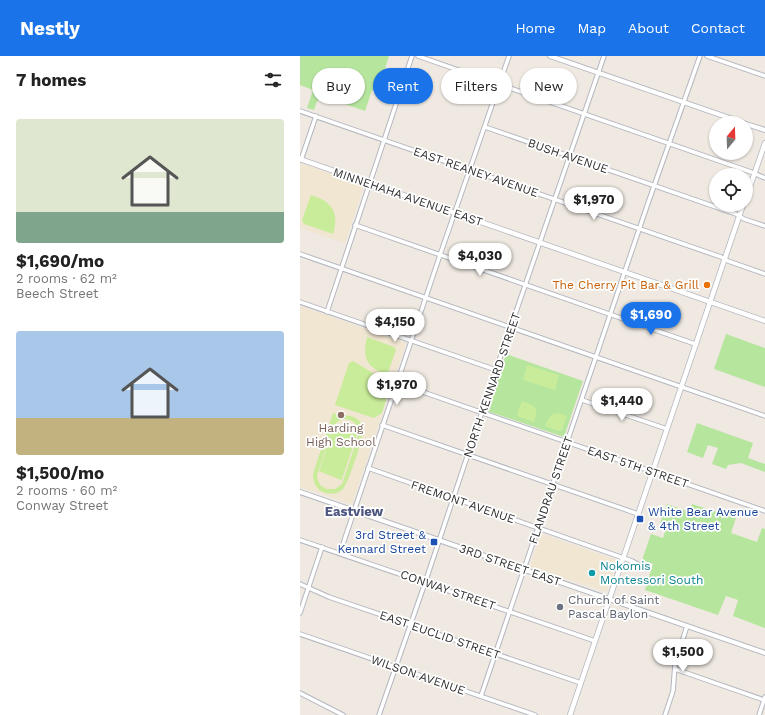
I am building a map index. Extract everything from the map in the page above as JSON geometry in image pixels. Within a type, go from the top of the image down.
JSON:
[{"type":"main road","points":[[753,177],[765,143]]},
{"type":"main road","name":"MINNEHAHA AVENUE EAST","points":[[301,160],[765,321]]},
{"type":"main road","points":[[570,715],[740,212]]},
{"type":"street","points":[[327,312],[383,139],[412,56]]},
{"type":"street","points":[[418,56],[453,68]]},
{"type":"street","points":[[505,68],[509,56]]},
{"type":"street","points":[[550,56],[724,116]]},
{"type":"street","name":"NORTH KENNARD STREET","points":[[379,715],[411,625],[496,370],[604,56]]},
{"type":"street","name":"FLANDRAU STREET","points":[[481,696],[654,186],[700,56]]},
{"type":"street","points":[[707,56],[765,76]]},
{"type":"street","points":[[512,89],[670,143],[765,178]]},
{"type":"street","points":[[340,553],[382,425],[492,104]]},
{"type":"street","name":"EAST REANEY AVENUE","points":[[300,111],[640,228],[765,274]]},
{"type":"street","points":[[301,160],[316,116]]},
{"type":"street","points":[[753,126],[765,130]]},
{"type":"street","name":"BUSH AVENUE","points":[[484,127],[570,156],[765,226]]},
{"type":"street","points":[[355,225],[696,344]]},
{"type":"street","points":[[300,254],[765,416]]},
{"type":"street","points":[[300,302],[496,370]]},
{"type":"street","name":"EAST 5TH STREET","points":[[397,383],[765,511]]},
{"type":"street","points":[[582,400],[667,429]]},
{"type":"street","points":[[382,425],[638,514]]},
{"type":"street","name":"FREMONT AVENUE","points":[[368,468],[648,568]]},
{"type":"street","name":"3RD STREET EAST","points":[[300,492],[765,653]]},
{"type":"street","name":"CONWAY STREET","points":[[300,540],[595,641]]},
{"type":"street","points":[[300,613],[322,547]]},
{"type":"street","name":"EAST EUCLID STREET","points":[[300,584],[329,597],[581,683]]},
{"type":"street","points":[[665,715],[673,691],[675,664],[687,626]]},
{"type":"street","name":"WILSON AVENUE","points":[[300,634],[536,715]]},
{"type":"street","points":[[675,669],[765,699],[759,715]]},
{"type":"street","points":[[300,693],[343,715]]},
{"type":"shaded area","points":[[300,163],[364,185],[345,243],[300,228]]},
{"type":"shaded area","name":"Harding High School","points":[[300,306],[406,343],[352,504],[300,487]]},
{"type":"shaded area","points":[[541,534],[617,560],[606,592],[530,566]]},
{"type":"green space","points":[[300,56],[389,56],[385,68],[373,68],[373,90],[365,111],[345,104],[365,104],[365,68],[312,68],[312,90],[300,85]]},
{"type":"green space","points":[[312,93],[312,104],[316,104],[314,110],[307,108]]},
{"type":"green space","points":[[311,195],[318,197],[329,204],[332,208],[335,219],[333,234],[304,224],[302,220]]},
{"type":"green space","points":[[726,334],[765,348],[765,387],[714,369]]},
{"type":"green space","points":[[367,337],[394,347],[396,350],[387,375],[375,369],[368,361],[365,351]]},
{"type":"green space","points":[[506,354],[583,381],[564,437],[487,411]]},
{"type":"green space","points":[[353,361],[391,384],[382,413],[374,418],[335,405],[349,363]]},
{"type":"green space","points":[[527,365],[559,375],[555,390],[523,380]]},
{"type":"green space","points":[[522,401],[532,405],[536,409],[534,422],[519,417],[517,414]]},
{"type":"green space","points":[[333,413],[357,418],[362,426],[363,433],[346,485],[343,489],[334,494],[323,492],[315,485],[313,474]],"holes":[[[347,419],[353,421],[357,426],[358,436],[342,484],[335,489],[327,489],[320,485],[317,475],[333,427],[337,422]]]},
{"type":"green space","points":[[558,413],[567,416],[562,430],[559,431],[545,426],[548,419],[553,414]]},
{"type":"green space","points":[[697,423],[753,443],[748,458],[765,464],[765,472],[741,463],[728,465],[726,469],[712,464],[718,448],[708,445],[703,458],[687,452]]},
{"type":"green space","points":[[334,426],[357,434],[341,480],[319,471]]},
{"type":"green space","points":[[667,504],[689,512],[692,504],[736,518],[731,533],[757,542],[762,528],[765,529],[765,628],[733,616],[738,600],[726,596],[718,615],[645,590],[653,564],[642,560],[651,534],[663,538],[667,525],[660,523]]},
{"type":"place","name":"The Cherry Pit Bar & Grill","points":[[707,285]]},
{"type":"place","name":"Harding High School","points":[[341,415]]},
{"type":"place","name":"White Bear Avenue & 4th Street","points":[[640,519]]},
{"type":"place","name":"3rd Street & Kennard Street","points":[[434,542]]},
{"type":"place","name":"Nokomis Montessori South","points":[[592,573]]},
{"type":"place","name":"Church of Saint Pascal Baylon","points":[[560,607]]},
{"type":"district","name":"Eastview","points":[[354,511]]}]
